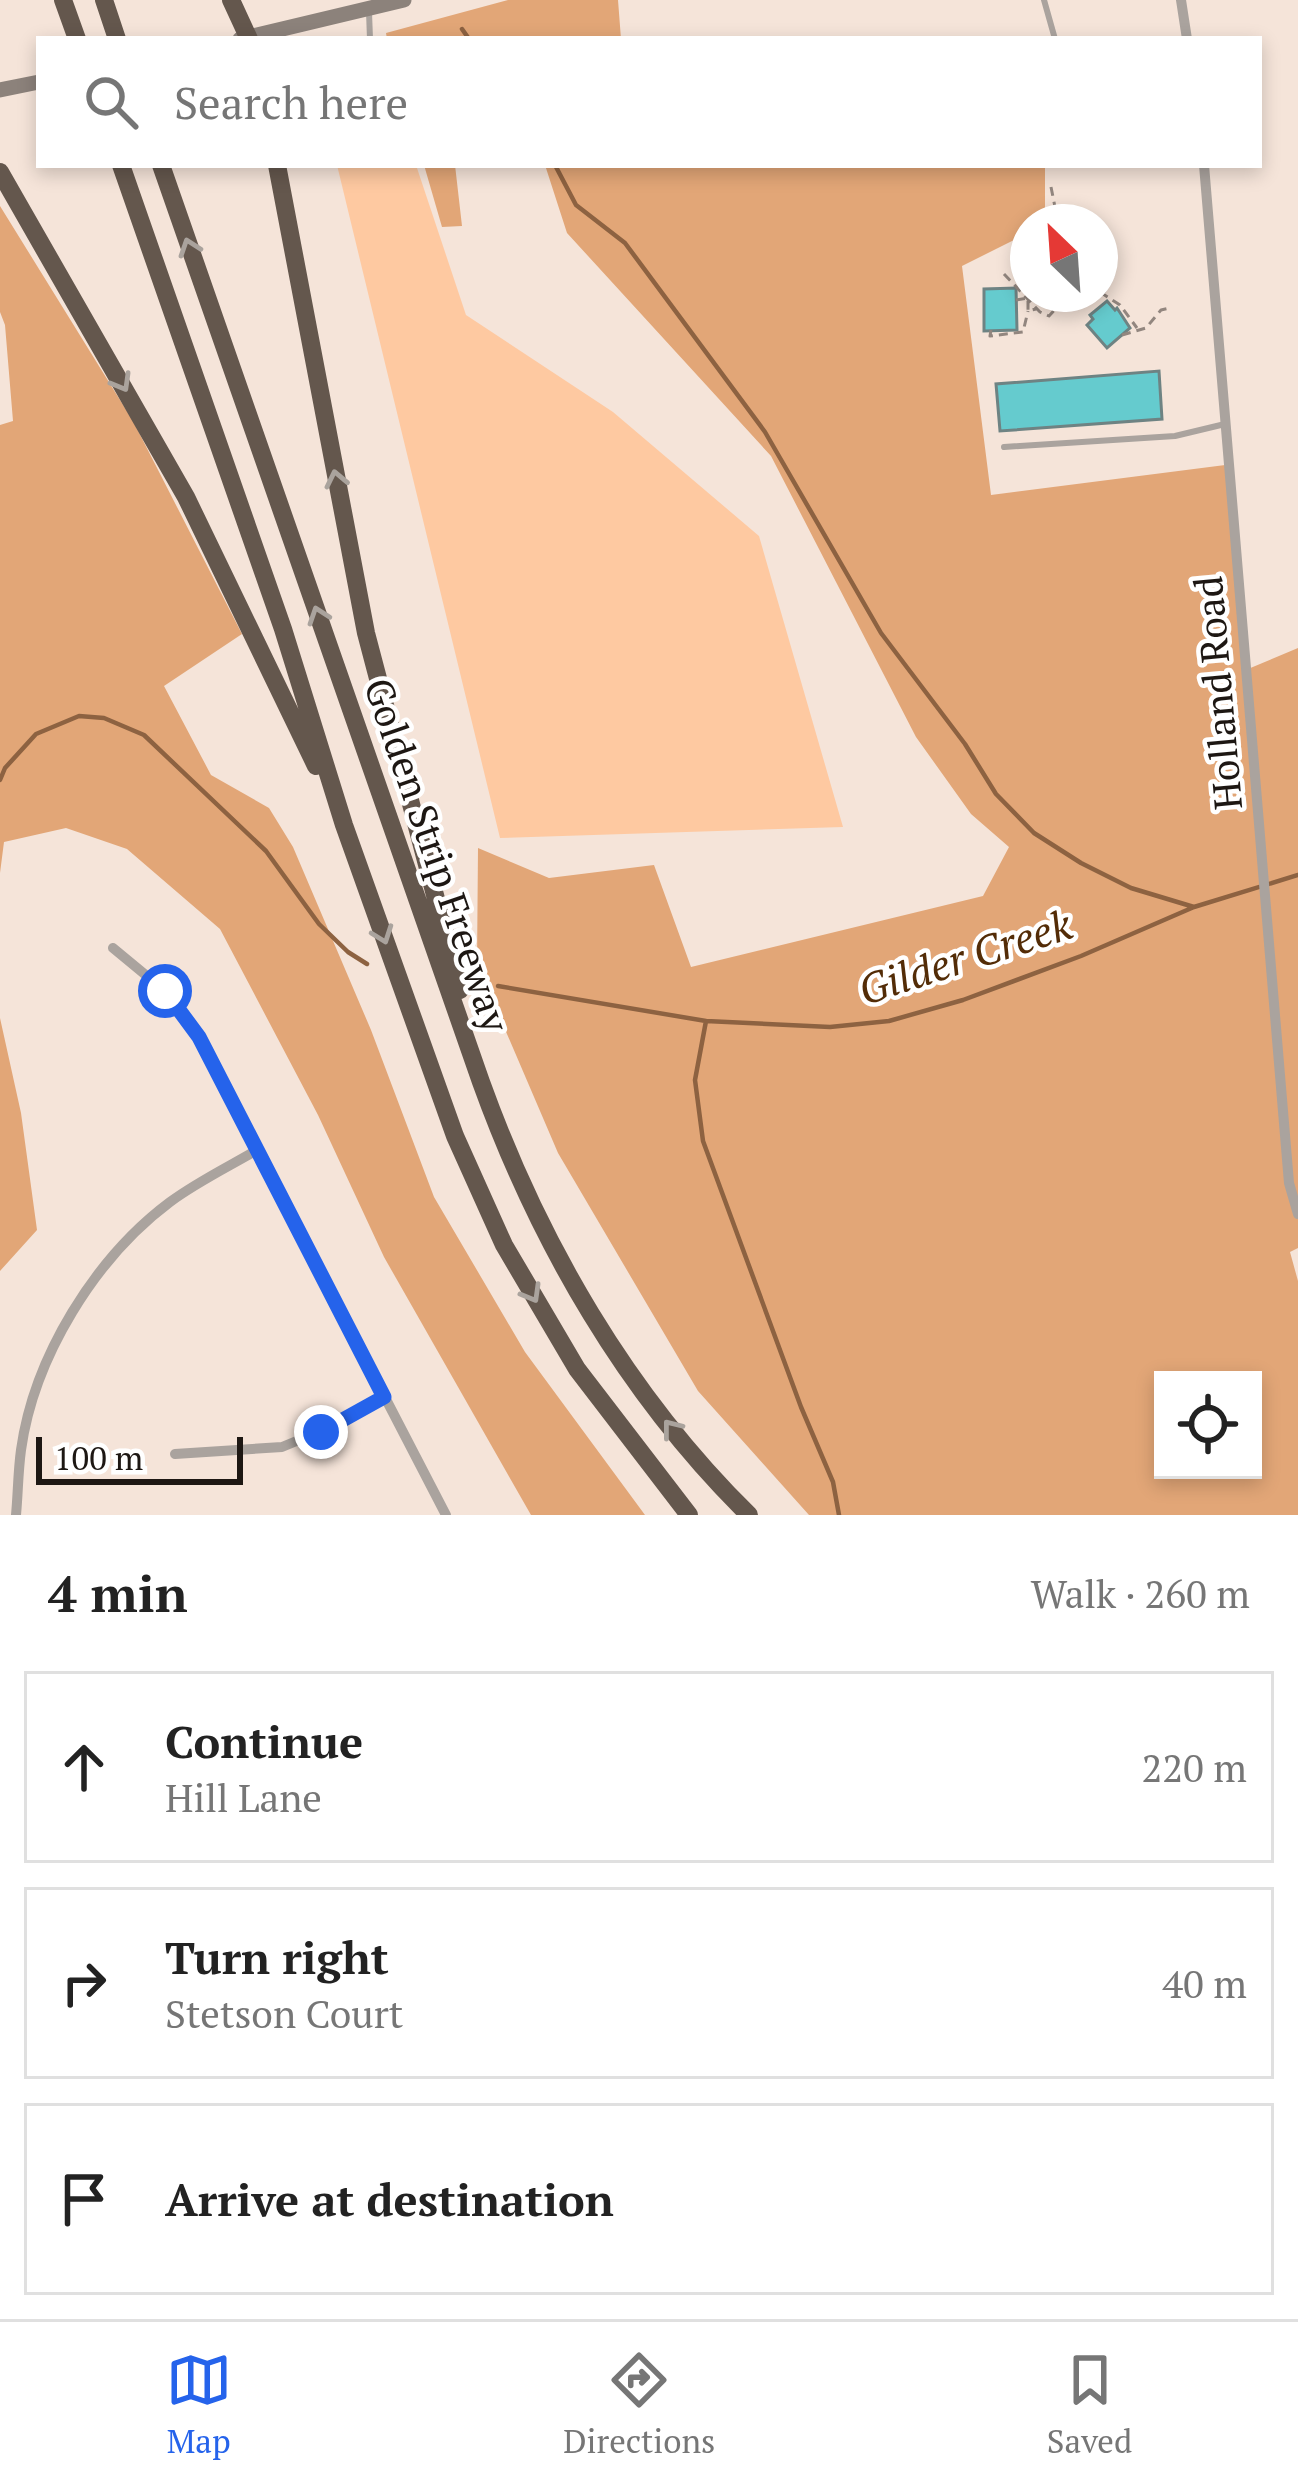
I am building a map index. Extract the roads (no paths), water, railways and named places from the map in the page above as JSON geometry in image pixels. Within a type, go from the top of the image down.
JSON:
[{"type":"highway","points":[[64,0],[76,36]]},
{"type":"highway","points":[[104,0],[116,36]]},
{"type":"highway","points":[[231,0],[245,36]]},
{"type":"highway","name":"Golden Strip Freeway","points":[[123,168],[454,1136],[496,1228],[577,1369],[689,1515]]},
{"type":"highway","name":"Golden Strip Freeway","points":[[162,168],[481,1082],[523,1186],[599,1327],[684,1444],[749,1515]]},
{"type":"highway","points":[[278,168],[366,632],[481,1082]]},
{"type":"highway","points":[[0,172],[186,496],[344,825]]},
{"type":"main road","points":[[254,36],[404,0]]},
{"type":"main road","points":[[0,90],[31,83]]},
{"type":"street","points":[[1181,0],[1187,36]]},
{"type":"street","name":"Holland Road","points":[[1204,168],[1289,1183],[1298,1214]]},
{"type":"street","points":[[113,948],[156,982],[191,1023],[446,1515]]},
{"type":"street","points":[[1281,1057],[1298,1055]]},
{"type":"street","points":[[16,1515],[21,1447],[47,1362],[85,1289],[167,1204],[257,1150]]},
{"type":"street","points":[[176,1454],[282,1447],[345,1421],[384,1397]]},
{"type":"lane","points":[[1044,0],[1054,36]]},
{"type":"lane","points":[[369,8],[370,36]]},
{"type":"lane","points":[[1004,447],[1175,436],[1225,424]]},
{"type":"waterway","points":[[462,29],[467,36]]},
{"type":"waterway","points":[[557,168],[576,205],[625,243],[765,432],[881,633],[965,744],[996,794],[1034,833],[1081,863],[1131,888],[1194,907]]},
{"type":"waterway","name":"Gilder Creek","points":[[0,780],[36,734],[79,716],[104,718],[144,735],[266,851],[319,924],[367,964]]},
{"type":"waterway","name":"Gilder Creek","points":[[498,986],[706,1021],[830,1027],[889,1021],[963,1000],[1194,907],[1298,875]]},
{"type":"waterway","points":[[706,1021],[695,1080],[703,1141],[833,1482],[839,1515]]}]
